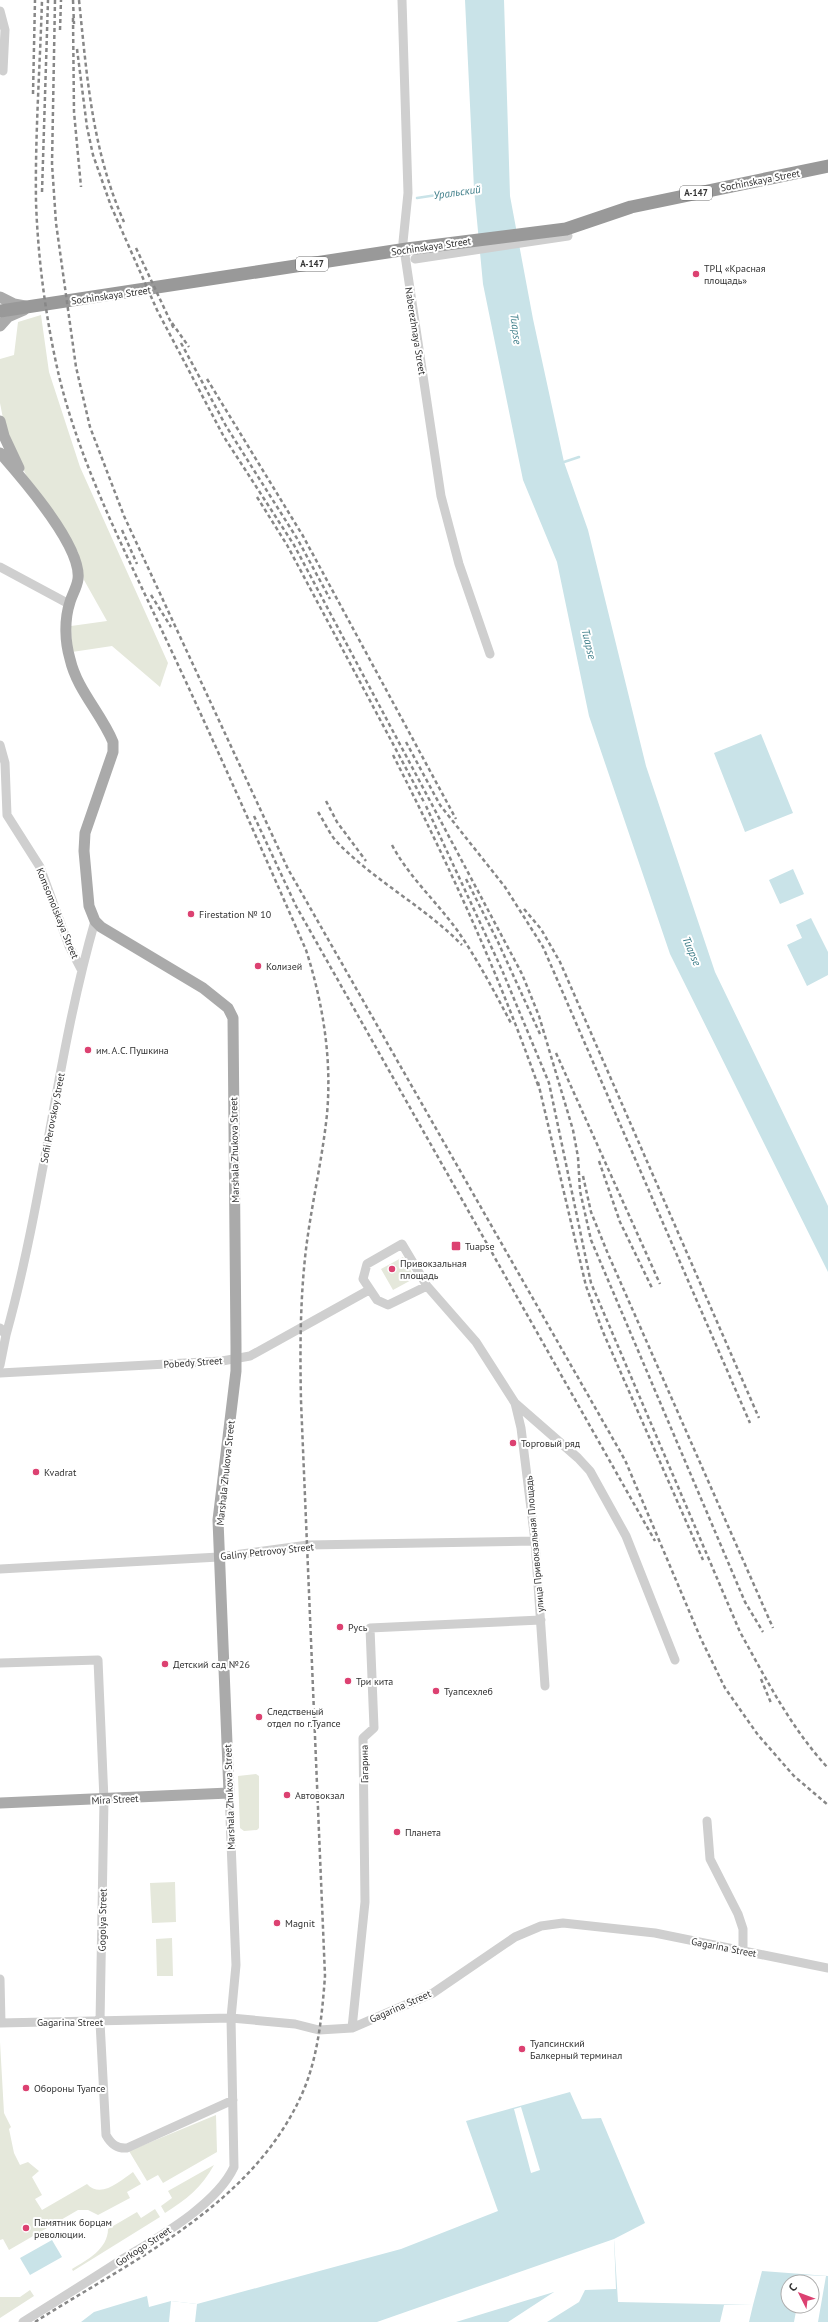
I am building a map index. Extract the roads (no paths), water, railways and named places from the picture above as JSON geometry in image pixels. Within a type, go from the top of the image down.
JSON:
[{"type":"highway","name":"Sochinskaya Street","points":[[30,307],[408,252],[567,233],[632,207],[828,166]]},
{"type":"highway","name":"А-147","points":[[0,311],[30,307]]},
{"type":"main road","name":"А-147","points":[[0,297],[14,304],[30,307]]},
{"type":"main road","name":"А-147","points":[[0,326],[8,317],[30,307]]},
{"type":"main road","points":[[0,421],[4,436],[25,481]]},
{"type":"main road","points":[[0,453],[25,481],[66,540],[76,559],[78,579],[69,604],[66,638],[70,659],[76,678],[113,742],[113,752],[85,834],[84,852],[89,906],[95,922]]},
{"type":"main road","name":"Marshala Zhukova Street","points":[[95,922],[203,988],[228,1008],[233,1018],[236,1359],[218,1520],[229,1793]]},
{"type":"main road","name":"Mira Street","points":[[0,1803],[104,1800],[229,1793]]},
{"type":"street","name":"Naberezhnaya Street","points":[[402,0],[408,193],[403,233],[408,252],[441,496],[459,564],[490,654]]},
{"type":"street","points":[[0,11],[5,30],[3,71]]},
{"type":"street","points":[[0,567],[69,604]]},
{"type":"street","name":"Komsomolskaya Street","points":[[0,745],[5,764],[8,815],[40,866],[69,946],[81,969]]},
{"type":"street","name":"Sofii Perovskoy Street","points":[[1,1369],[3,1331],[11,1316],[29,1236],[81,969],[95,922]]},
{"type":"street","points":[[402,1244],[427,1286],[388,1305],[377,1300],[363,1279],[367,1264],[402,1244]]},
{"type":"street","name":"улица Привокзальная Площадь","points":[[427,1286],[476,1342],[515,1403],[578,1458],[590,1471],[626,1536],[675,1660]]},
{"type":"street","name":"Pobedy Street","points":[[1,1369],[236,1359],[250,1356],[369,1290]]},
{"type":"street","points":[[0,1324],[11,1316]]},
{"type":"street","name":"улица Привокзальная Площадь","points":[[515,1403],[521,1428],[535,1541],[545,1686]]},
{"type":"street","name":"Galiny Petrovoy Street","points":[[0,1569],[219,1557],[308,1546],[535,1541]]},
{"type":"street","name":"Гагарина","points":[[352,2028],[365,1902],[363,1738],[374,1728],[370,1628],[541,1620]]},
{"type":"street","name":"Gogolya Street","points":[[0,1663],[98,1660],[104,1800],[100,2022],[106,2135],[116,2146],[121,2148],[135,2145],[233,2100]]},
{"type":"street","name":"Marshala Zhukova Street","points":[[229,1793],[236,1965],[231,2018],[235,2147]]},
{"type":"street","points":[[707,1821],[710,1858],[738,1914],[743,1929],[743,1950]]},
{"type":"street","name":"Gagarina Street","points":[[0,2022],[100,2022],[231,2018],[295,2024],[319,2030],[352,2028],[432,1993],[515,1937],[541,1926],[563,1923],[655,1933],[828,1968]]},
{"type":"street","points":[[0,1979],[0,2022]]},
{"type":"street","name":"Gorkogo Street","points":[[23,2322],[156,2238],[202,2206],[230,2176],[236,2159],[235,2147]]},
{"type":"water","points":[[465,0],[504,0],[510,196],[533,319],[564,462],[588,530],[646,766],[715,972],[828,1206],[828,1272],[670,954],[589,716],[557,562],[523,480],[483,284],[474,189]]},
{"type":"water","points":[[761,734],[793,813],[745,832],[714,753]]},
{"type":"water","points":[[793,869],[804,894],[780,904],[769,880]]},
{"type":"water","points":[[811,918],[828,952],[828,975],[807,986],[787,945],[802,938],[796,925]]},
{"type":"water","points":[[570,2092],[582,2119],[601,2118],[645,2223],[614,2239],[618,2302],[753,2305],[762,2271],[802,2274],[780,2274],[780,2314],[820,2314],[820,2275],[828,2276],[828,2322],[81,2322],[94,2312],[147,2296],[149,2307],[171,2301],[197,2304],[401,2249],[498,2211],[466,2121]]},
{"type":"water","points":[[52,2240],[62,2257],[30,2275],[20,2258]]},
{"type":"waterway","name":"Уральский","points":[[417,198],[476,189]]},
{"type":"waterway","points":[[564,462],[579,457]]},
{"type":"railway","points":[[33,94],[35,0]]},
{"type":"railway","points":[[35,2322],[149,2252],[186,2227],[221,2199],[253,2168],[280,2133],[302,2094],[316,2051],[321,2021],[325,1976],[301,1401],[301,1312],[305,1258],[325,1132],[328,1093],[325,1031],[317,990],[306,950],[219,754],[106,509],[79,443],[59,376],[43,290],[36,202],[37,126],[42,0]]},
{"type":"railway","points":[[42,192],[48,0]]},
{"type":"railway","points":[[55,0],[52,164],[56,223],[76,367],[90,427],[124,516],[288,869],[625,1460],[701,1639],[725,1688],[758,1735],[794,1776],[828,1805]]},
{"type":"railway","points":[[60,30],[61,0]]},
{"type":"railway","points":[[73,0],[74,24]]},
{"type":"railway","points":[[79,0],[92,113],[105,168],[113,195],[124,222]]},
{"type":"railway","points":[[73,18],[74,112],[81,187]]},
{"type":"railway","points":[[77,49],[87,127],[93,155],[111,206],[157,310],[224,437],[294,545],[522,974],[539,1016],[573,1130],[578,1157],[580,1191],[591,1240],[745,1602],[763,1632]]},
{"type":"railway","points":[[136,248],[174,329]]},
{"type":"railway","points":[[172,323],[189,347]]},
{"type":"railway","points":[[181,343],[226,426],[298,540],[330,599]]},
{"type":"railway","points":[[207,379],[303,536],[456,819]]},
{"type":"railway","points":[[257,497],[287,545],[425,804]]},
{"type":"railway","points":[[122,530],[137,564]]},
{"type":"railway","points":[[151,595],[171,627]]},
{"type":"railway","points":[[406,742],[440,805],[505,887],[543,947],[750,1423]]},
{"type":"railway","points":[[393,755],[472,919],[507,1003],[539,1088]]},
{"type":"railway","points":[[326,801],[337,822],[366,861]]},
{"type":"railway","points":[[426,806],[502,970],[549,1083],[591,1283],[740,1632],[780,1703],[802,1736],[828,1768]]},
{"type":"railway","points":[[318,812],[333,838],[366,869],[432,918],[462,945]]},
{"type":"railway","points":[[254,816],[296,906],[655,1541]]},
{"type":"railway","points":[[392,845],[406,868],[449,919],[465,941],[512,1025]]},
{"type":"railway","points":[[466,879],[498,942],[540,1034]]},
{"type":"railway","points":[[524,909],[541,929],[560,962],[759,1418]]},
{"type":"railway","points":[[556,1053],[660,1284]]},
{"type":"railway","points":[[538,1082],[586,1286],[603,1332],[703,1560]]},
{"type":"railway","points":[[599,1161],[620,1222],[652,1288]]},
{"type":"railway","points":[[583,1176],[591,1212],[608,1254],[773,1628]]},
{"type":"railway","points":[[761,1679],[771,1703]]},
{"type":"place","name":"ТРЦ «Красная площадь»","points":[[696,274]]},
{"type":"place","name":"Firestation № 10","points":[[191,914]]},
{"type":"place","name":"Колизей","points":[[258,966]]},
{"type":"place","name":"им. А.С. Пушкина","points":[[88,1050]]},
{"type":"place","name":"Tuapse","points":[[456,1246]]},
{"type":"place","name":"Привокзальная площадь","points":[[392,1269]]},
{"type":"place","name":"Торговый ряд","points":[[513,1443]]},
{"type":"place","name":"Kvadrat","points":[[36,1472]]},
{"type":"place","name":"Русь","points":[[340,1627]]},
{"type":"place","name":"Детский сад №26","points":[[165,1664]]},
{"type":"place","name":"Три кита","points":[[348,1681]]},
{"type":"place","name":"Туапсехлеб","points":[[436,1691]]},
{"type":"place","name":"Следственый отдел по г.Туапсе","points":[[259,1717]]},
{"type":"place","name":"Автовокзал","points":[[287,1795]]},
{"type":"place","name":"Планета","points":[[397,1832]]},
{"type":"place","name":"Magnit","points":[[277,1923]]},
{"type":"place","name":"Туапсинский Балкерный терминал","points":[[522,2049]]},
{"type":"place","name":"Обороны Туапсе","points":[[26,2088]]},
{"type":"place","name":"Памятник борцам революции.","points":[[26,2228]]}]
